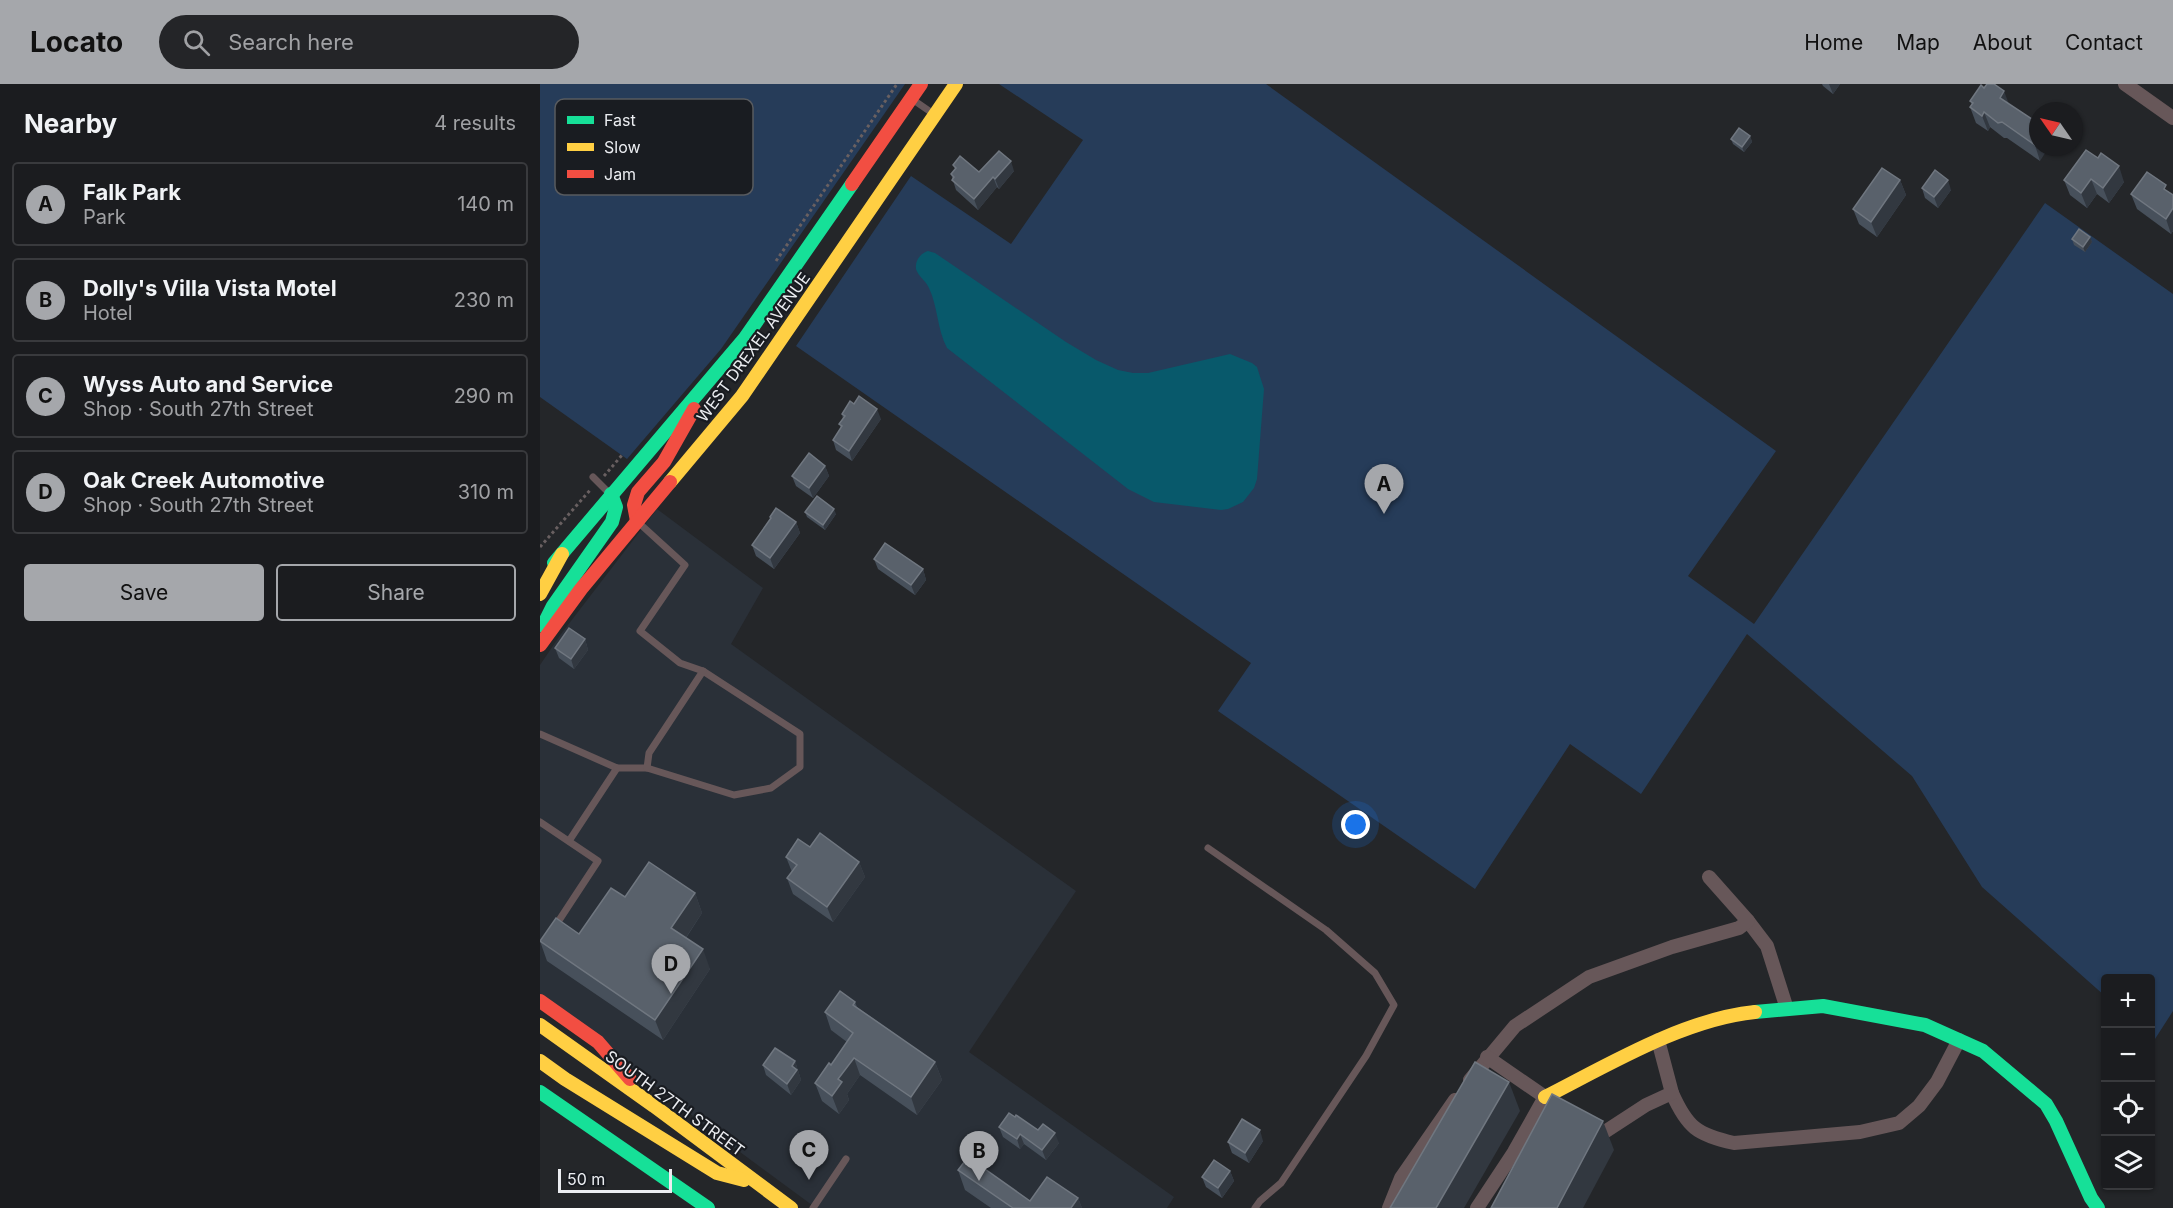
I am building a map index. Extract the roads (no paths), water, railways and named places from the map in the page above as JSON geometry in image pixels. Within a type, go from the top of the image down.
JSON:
[{"type":"street","name":"WEST DREXEL AVENUE","points":[[540,578],[745,338],[921,84]]},
{"type":"street","name":"WEST DREXEL AVENUE","points":[[540,645],[581,589],[742,396],[956,84]]},
{"type":"street","points":[[2125,84],[2173,118]]},
{"type":"street","points":[[637,521],[634,506],[638,492],[664,462],[705,386]]},
{"type":"street","points":[[540,633],[553,606],[612,522],[616,507],[611,494]]},
{"type":"street","points":[[540,594],[562,554]]},
{"type":"street","points":[[1709,877],[1767,946],[1787,1009]]},
{"type":"street","points":[[1389,1208],[1401,1178],[1445,1113],[1487,1057],[1515,1026],[1589,977],[1672,947],[1739,928],[1748,921]]},
{"type":"street","points":[[540,1001],[598,1042],[654,1106]]},
{"type":"street","points":[[1477,1208],[1514,1152],[1545,1097],[1658,1040],[1737,1014],[1823,1006],[1925,1025],[1983,1051],[2046,1104],[2098,1208]]},
{"type":"street","name":"SOUTH 27TH STREET","points":[[540,1025],[791,1208]]},
{"type":"street","points":[[1658,1040],[1672,1093],[1682,1117],[1698,1131],[1714,1139],[1734,1143],[1860,1132],[1899,1123],[1919,1106],[1937,1082],[1959,1040]]},
{"type":"street","points":[[1487,1057],[1545,1097]]},
{"type":"street","points":[[540,1061],[565,1079],[717,1173],[756,1183]]},
{"type":"street","points":[[540,1092],[708,1208]]},
{"type":"street","points":[[1603,1133],[1646,1105],[1672,1093]]},
{"type":"lane","points":[[911,99],[935,115]]},
{"type":"lane","points":[[540,734],[617,768],[647,768],[734,795],[771,788],[800,767],[800,734],[703,671],[680,663],[640,631],[686,565],[592,477]]},
{"type":"lane","points":[[647,768],[649,753],[703,671]]},
{"type":"lane","points":[[569,841],[617,768]]},
{"type":"lane","points":[[540,822],[598,861],[546,940]]},
{"type":"lane","points":[[1208,848],[1326,930],[1375,973],[1394,1005],[1366,1056],[1281,1183],[1255,1208]]},
{"type":"lane","points":[[813,1208],[846,1159]]},
{"type":"place","name":"Falk Park","points":[[1384,514]]},
{"type":"place","name":"Oak Creek Automotive","points":[[671,994]]},
{"type":"place","name":"Wyss Auto and Service","points":[[809,1180]]},
{"type":"place","name":"Dolly's Villa Vista Motel","points":[[979,1181]]}]
